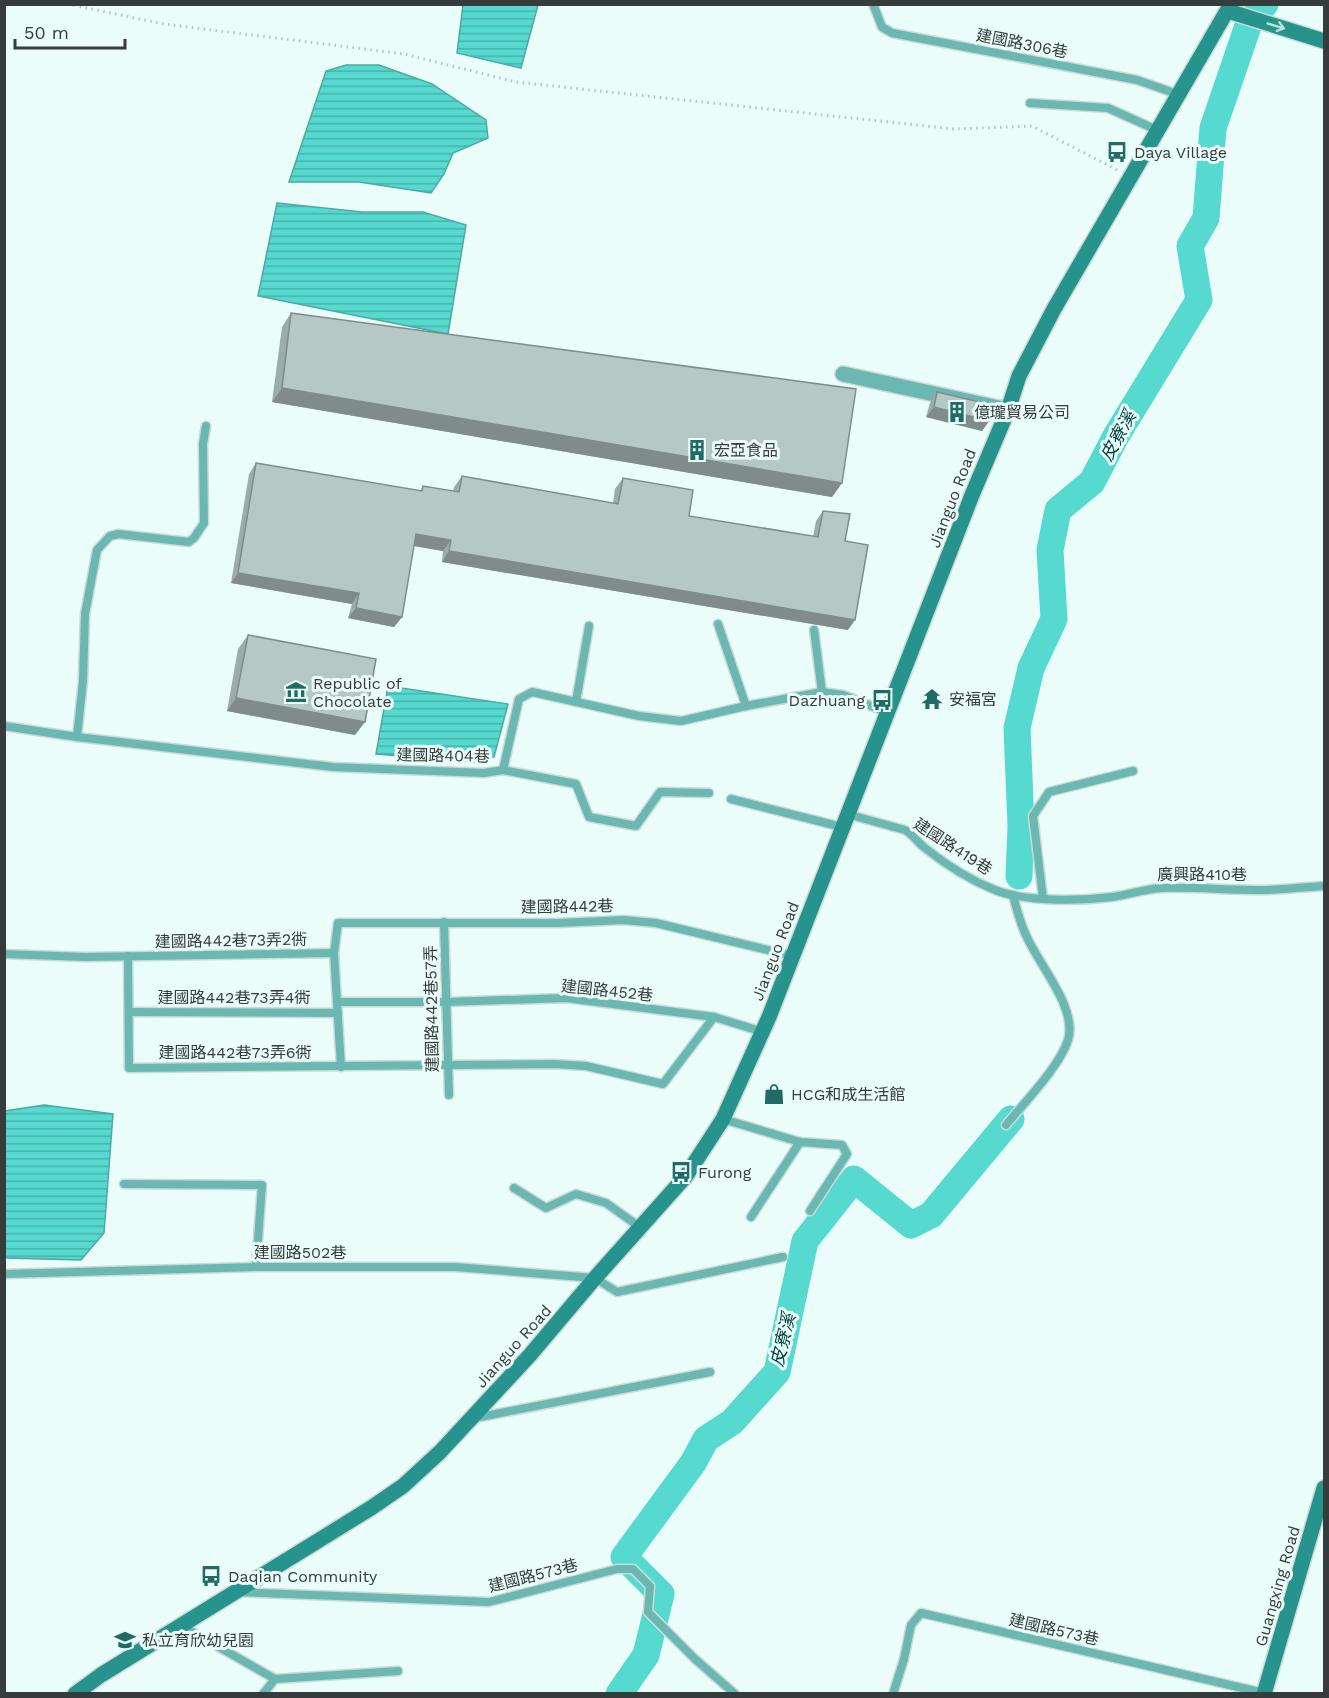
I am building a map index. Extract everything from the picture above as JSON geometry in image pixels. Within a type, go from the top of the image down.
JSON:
[{"type":"street","name":"Jianguo Road","points":[[75,1694],[101,1675],[403,1486],[440,1452],[530,1355],[686,1176],[723,1119],[763,1032],[972,495],[1008,410],[1019,376],[1131,177],[1230,8]]},
{"type":"street","points":[[1230,8],[1324,41]]},
{"type":"street","points":[[843,374],[1008,410]]},
{"type":"street","name":"Guangxing Road","points":[[1264,1693],[1324,1488]]},
{"type":"lane","name":"建國路306巷","points":[[873,4],[882,27],[892,33],[1137,80],[1180,95]]},
{"type":"lane","points":[[1030,103],[1108,108],[1159,131]]},
{"type":"lane","points":[[77,737],[83,681],[85,614],[97,550],[110,536],[118,534],[189,542],[194,538],[204,524],[206,426]]},
{"type":"lane","points":[[718,624],[746,706]]},
{"type":"lane","points":[[576,702],[589,626]]},
{"type":"lane","points":[[814,630],[822,692]]},
{"type":"lane","name":"建國路404巷","points":[[4,726],[77,737],[333,767],[484,773],[503,770],[519,699],[532,692],[639,716],[681,721],[822,692],[843,695],[887,712]]},
{"type":"lane","points":[[503,770],[576,784],[589,818],[636,826],[660,792],[709,793]]},
{"type":"lane","points":[[1044,898],[1033,816],[1049,792],[1133,771]]},
{"type":"lane","name":"建國路419巷","points":[[731,799],[905,830],[913,834],[922,846],[934,855],[963,874],[993,889],[1013,896],[1044,898]]},
{"type":"lane","name":"廣興路410巷","points":[[1044,898],[1077,900],[1114,897],[1150,889],[1178,887],[1262,890],[1324,886]]},
{"type":"lane","points":[[1006,1125],[1056,1063],[1068,1039],[1069,1023],[1065,1006],[1026,936],[1013,896]]},
{"type":"lane","name":"建國路442巷","points":[[334,953],[338,923],[558,923],[624,920],[656,923],[793,956]]},
{"type":"lane","name":"建國路442巷57弄","points":[[444,922],[449,1095]]},
{"type":"lane","points":[[334,953],[341,1066]]},
{"type":"lane","name":"建國路442巷73弄2衖","points":[[4,954],[128,956],[334,953]]},
{"type":"lane","points":[[128,956],[129,1012]]},
{"type":"lane","name":"建國路452巷","points":[[337,1002],[446,1002],[566,998],[714,1017],[763,1032]]},
{"type":"lane","name":"建國路442巷73弄4衖","points":[[129,1012],[338,1013]]},
{"type":"lane","name":"建國路442巷73弄6衖","points":[[129,1012],[129,1068],[554,1064],[586,1066],[663,1084],[714,1017]]},
{"type":"lane","points":[[723,1119],[800,1142],[842,1145],[847,1154],[810,1211]]},
{"type":"lane","points":[[751,1217],[800,1142]]},
{"type":"lane","points":[[124,1184],[262,1185],[256,1267]]},
{"type":"lane","points":[[514,1188],[546,1208],[576,1194],[606,1203],[641,1228]]},
{"type":"lane","points":[[595,1278],[617,1292],[783,1257]]},
{"type":"lane","name":"建國路502巷","points":[[4,1274],[256,1267],[455,1267],[595,1278]]},
{"type":"lane","points":[[471,1418],[710,1372]]},
{"type":"lane","name":"建國路573巷","points":[[234,1592],[489,1602],[617,1569],[633,1569],[650,1586],[648,1612],[694,1659],[735,1694]]},
{"type":"lane","name":"建國路573巷","points":[[892,1694],[904,1659],[911,1625],[921,1613],[1264,1693]]},
{"type":"lane","points":[[180,1625],[275,1679],[398,1671]]},
{"type":"lane","points":[[263,1694],[275,1679]]},
{"type":"path","points":[[68,4],[164,24],[404,54],[516,82],[954,129],[1032,126],[1131,177]]},
{"type":"water","points":[[463,5],[538,5],[521,68],[457,53]]},
{"type":"water","points":[[346,65],[379,65],[432,84],[486,120],[488,138],[453,153],[444,174],[431,193],[359,182],[289,182],[326,71]]},
{"type":"water","points":[[277,203],[362,212],[423,212],[466,225],[448,334],[258,296]]},
{"type":"water","points":[[388,686],[508,704],[494,757],[479,762],[376,754]]},
{"type":"water","points":[[44,1105],[113,1114],[104,1233],[81,1260],[5,1258],[5,1111]]},
{"type":"building","name":"宏亞食品","points":[[291,313],[856,389],[842,483],[282,388]]},
{"type":"building","points":[[937,392],[993,405],[989,421],[934,407]]},
{"type":"building","points":[[256,463],[422,491],[423,486],[459,492],[462,476],[618,504],[623,478],[693,490],[689,516],[818,537],[823,511],[850,514],[845,541],[868,545],[855,620],[449,551],[451,540],[416,534],[402,617],[356,608],[359,593],[238,573]]},
{"type":"building","name":"Republic of Chocolate","points":[[248,635],[376,659],[365,722],[236,698]]},
{"type":"waterway","name":"皮寮溪","points":[[1019,876],[1021,826],[1017,728],[1031,668],[1054,619],[1050,550],[1058,510],[1092,482],[1116,436],[1199,300],[1190,246],[1206,218],[1213,128],[1249,23],[1265,4]]},
{"type":"waterway","name":"皮寮溪","points":[[619,1694],[646,1655],[661,1594],[624,1557],[693,1463],[706,1439],[732,1422],[777,1372],[805,1241],[854,1179],[911,1225],[931,1215],[1011,1119]]},
{"type":"place","name":"Daya Village","points":[[1117,152]]},
{"type":"place","name":"億瓏貿易公司","points":[[957,412]]},
{"type":"place","name":"宏亞食品","points":[[697,450]]},
{"type":"place","name":"Republic of Chocolate","points":[[296,692]]},
{"type":"place","name":"安福宮","points":[[932,699]]},
{"type":"place","name":"Dazhuang","points":[[882,700]]},
{"type":"place","name":"HCG和成生活館","points":[[774,1094]]},
{"type":"place","name":"Furong","points":[[681,1172]]},
{"type":"place","name":"Daqian Community","points":[[211,1576]]},
{"type":"place","name":"私立育欣幼兒園","points":[[125,1640]]}]
